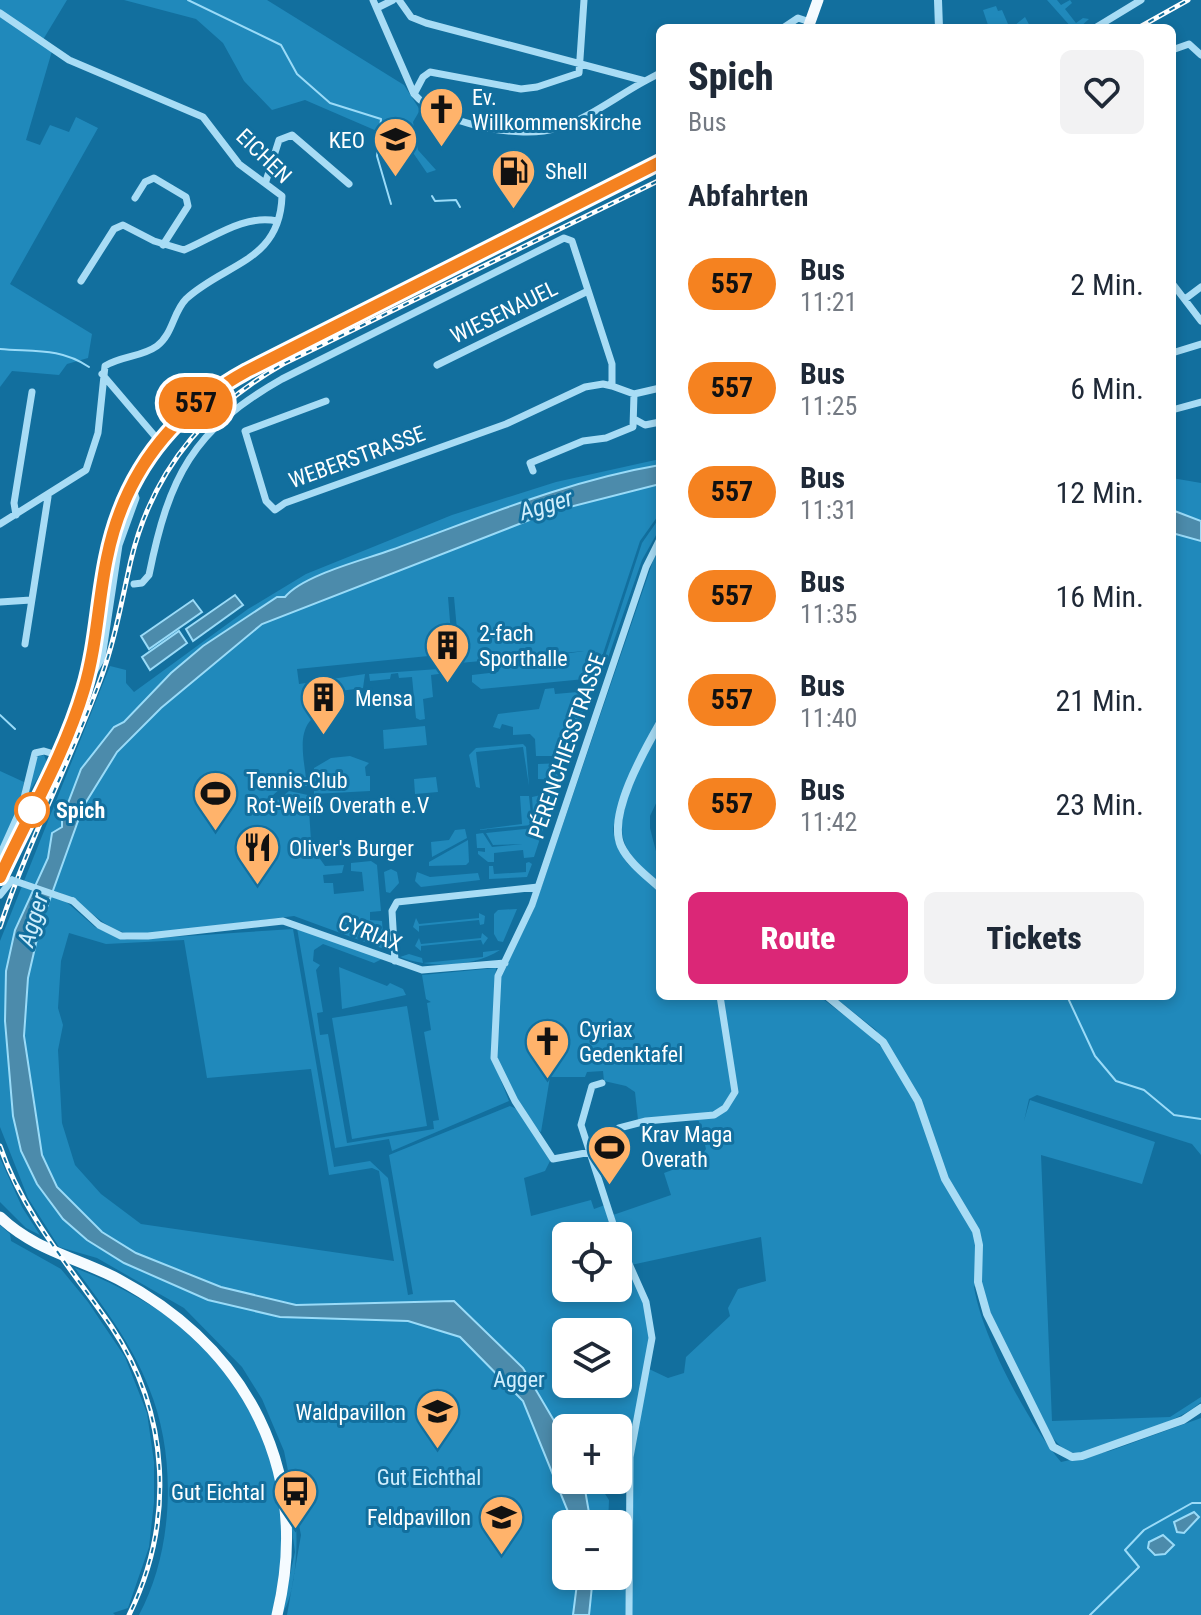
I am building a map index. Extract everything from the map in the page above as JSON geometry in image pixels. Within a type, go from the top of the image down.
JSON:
[{"type":"main road","points":[[809,24],[816,2]]},
{"type":"main road","points":[[6,878],[80,704],[115,524],[131,484],[159,441],[194,405],[247,371],[656,164]]},
{"type":"main road","points":[[0,1217],[25,1238],[115,1278],[173,1313],[208,1343],[233,1374],[266,1431],[282,1484],[287,1552],[277,1615]]},
{"type":"street","points":[[645,81],[426,23],[411,17],[396,0],[375,4],[414,94],[424,106],[446,118],[510,130],[546,131],[568,124],[656,75]]},
{"type":"street","points":[[414,94],[423,77],[430,72],[521,89],[579,73],[584,0]]},
{"type":"street","points":[[935,0],[939,24]]},
{"type":"street","points":[[1102,24],[1141,0]]},
{"type":"street","name":"EICHEN","points":[[0,13],[69,60],[203,117],[239,164],[266,181],[282,196],[277,221],[268,241],[256,255],[186,299],[167,335],[156,347],[110,363],[102,378]]},
{"type":"street","points":[[789,24],[798,18],[807,24]]},
{"type":"street","points":[[1176,49],[1189,44],[1201,55]]},
{"type":"street","points":[[266,181],[279,140],[292,135],[349,184]]},
{"type":"street","points":[[135,198],[145,182],[154,178],[186,197],[188,206],[184,215],[163,245]]},
{"type":"street","points":[[81,281],[114,229],[130,227],[163,245],[184,250],[235,226],[268,219],[277,221]]},
{"type":"street","name":"WIESENAUEL","points":[[134,584],[142,583],[149,575],[163,512],[188,458],[210,431],[265,389],[564,238],[572,241],[612,364],[612,386]]},
{"type":"street","points":[[1176,298],[1201,287]]},
{"type":"street","points":[[1176,288],[1201,321]]},
{"type":"street","name":"WIESENAUEL","points":[[437,365],[588,291]]},
{"type":"street","points":[[1176,352],[1201,344]]},
{"type":"street","points":[[102,378],[159,441]]},
{"type":"street","points":[[0,524],[48,497],[90,465],[101,412],[102,378]]},
{"type":"street","points":[[612,386],[634,394],[656,389]]},
{"type":"street","name":"WEBERSTRASSE","points":[[326,401],[245,431],[266,501],[275,510],[299,497],[506,424],[585,387],[612,386]]},
{"type":"street","points":[[16,515],[14,503],[32,392]]},
{"type":"street","points":[[533,471],[530,463],[583,441],[606,438],[633,427],[636,420],[634,394]]},
{"type":"street","points":[[1176,409],[1201,402]]},
{"type":"street","points":[[636,420],[645,425],[656,423]]},
{"type":"street","points":[[88,672],[94,672],[102,658],[123,530],[136,498],[131,484]]},
{"type":"street","points":[[25,644],[48,497]]},
{"type":"street","name":"PÉRENCHIESSTRASSE","points":[[505,963],[538,887],[646,567],[656,547]]},
{"type":"street","points":[[0,602],[31,600]]},
{"type":"street","points":[[656,731],[626,795],[618,835],[634,864],[656,884]]},
{"type":"street","points":[[0,855],[22,806],[35,753],[44,751],[57,755]]},
{"type":"street","points":[[0,895],[6,878]]},
{"type":"street","name":"CYRIAX","points":[[6,878],[73,901],[99,925],[121,936],[283,921],[429,970],[505,963]]},
{"type":"street","points":[[395,961],[392,911],[397,902],[538,887]]},
{"type":"street","points":[[505,963],[498,976],[494,1001],[494,1058],[515,1101],[553,1159],[607,1149],[619,1128],[646,1121],[714,1115],[732,1101],[735,1092],[721,1000]]},
{"type":"street","points":[[832,1000],[883,1042],[918,1101],[945,1179],[976,1231],[979,1245],[978,1282],[987,1314],[1053,1447],[1072,1457],[1082,1456],[1183,1420],[1201,1408]]},
{"type":"street","points":[[602,1083],[592,1086],[581,1117],[589,1154],[613,1222]]},
{"type":"street","points":[[629,1615],[630,1457],[652,1338],[646,1302],[632,1270]]},
{"type":"green space","points":[[0,0],[67,0],[41,43],[52,51],[26,140],[40,145],[50,125],[69,132],[76,117],[98,128],[10,284],[92,334],[88,358],[67,364],[59,375],[12,371],[0,387]]},
{"type":"green space","points":[[124,0],[267,0],[404,85],[420,110],[413,122],[418,150],[436,170],[427,173],[407,144],[305,100],[272,110],[244,81],[223,43],[196,19]]},
{"type":"green space","points":[[1047,0],[1057,0],[1061,5],[1070,0],[1072,3],[1065,9],[1076,23],[1083,18],[1089,19],[1083,24],[1068,24]]},
{"type":"green space","points":[[996,6],[998,11],[1002,10],[1008,24],[988,24],[983,10]]},
{"type":"green space","points":[[1025,17],[1029,24],[1016,24]]},
{"type":"green space","points":[[656,460],[656,519],[640,541],[595,678],[481,689],[472,682],[472,675],[498,672],[503,663],[584,651],[460,663],[454,597],[448,597],[452,646],[448,647],[449,654],[297,669],[299,684],[365,674],[363,688],[340,691],[337,709],[322,712],[306,727],[303,749],[307,786],[281,788],[272,796],[278,800],[289,791],[308,795],[312,856],[318,856],[325,866],[344,865],[342,873],[323,875],[324,883],[333,883],[334,894],[364,891],[362,872],[351,871],[351,863],[371,861],[377,865],[381,911],[370,912],[370,920],[382,921],[384,949],[294,916],[139,935],[125,933],[54,891],[95,927],[127,940],[293,929],[334,1167],[370,1161],[388,1178],[408,1295],[413,1294],[389,1155],[510,1106],[517,1109],[550,1161],[545,1171],[524,1178],[531,1216],[591,1200],[594,1209],[605,1205],[610,1222],[552,1222],[552,1302],[632,1302],[632,1276],[644,1305],[650,1340],[632,1431],[632,1414],[552,1414],[552,1494],[605,1494],[609,1500],[609,1510],[552,1510],[552,1590],[632,1590],[633,1457],[649,1369],[668,1378],[684,1373],[686,1357],[730,1316],[728,1308],[738,1289],[766,1281],[761,1237],[632,1265],[632,1222],[616,1222],[613,1215],[671,1195],[664,1173],[699,1160],[706,1149],[699,1121],[654,1117],[638,1120],[635,1092],[626,1086],[604,1081],[603,1071],[587,1072],[585,1077],[550,1077],[541,1132],[534,1128],[517,1101],[497,1058],[500,978],[534,909],[655,555],[656,725],[620,800],[613,829],[615,841],[627,863],[656,888],[656,1000],[824,1000],[871,1036],[897,1064],[876,1030],[838,1000],[1176,1000],[1176,534],[1186,537],[1176,533],[1176,479],[1201,483],[1201,1155],[1192,1144],[1037,1095],[1029,1099],[1024,1121],[1030,1100],[1155,1142],[1142,1184],[1041,1155],[1052,1421],[1170,1417],[1201,1397],[1201,1402],[1176,1418],[1100,1448],[1085,1453],[1071,1452],[1058,1444],[1031,1404],[977,1283],[974,1287],[986,1330],[1008,1379],[1061,1462],[1110,1451],[1201,1418],[1201,1615],[287,1615],[301,1535],[284,1451],[262,1399],[242,1367],[184,1308],[97,1258],[59,1247],[28,1198],[0,1127],[0,941],[110,666],[126,670],[126,683],[134,692],[248,609],[306,574],[452,515],[556,482]],"holes":[[[69,933],[106,944],[184,940],[207,1078],[311,1069],[329,1175],[372,1168],[379,1171],[394,1261],[141,1224],[101,1194],[75,1165],[62,1123],[58,1050],[63,1025],[58,1008],[61,961]]]},
{"type":"green space","points":[[656,523],[656,535],[642,560],[602,675],[599,675],[642,543]]},
{"type":"green space","points":[[452,668],[453,672],[431,675],[433,697],[423,699],[425,719],[420,720],[416,718],[412,677],[399,678],[398,673],[391,674],[390,679],[370,681],[369,674]]},
{"type":"green space","points":[[592,684],[569,756],[536,756],[535,739],[530,734],[513,735],[513,727],[502,724],[500,729],[493,727],[498,714],[539,709],[545,689],[554,688],[555,694],[589,691]]},
{"type":"green space","points":[[425,726],[427,745],[384,749],[383,730]]},
{"type":"green space","points":[[656,737],[656,803],[650,816],[650,828],[656,851],[656,879],[630,853],[622,829],[627,800]]},
{"type":"green space","points":[[523,744],[526,747],[529,786],[523,747],[476,752],[480,788],[476,787],[469,755],[476,748]]},
{"type":"green space","points":[[44,755],[47,763],[28,794],[36,757]]},
{"type":"green space","points":[[350,756],[369,763],[365,767],[366,776],[370,776],[370,791],[314,794],[314,768],[331,758]]},
{"type":"green space","points":[[564,763],[557,780],[538,779],[538,764]]},
{"type":"green space","points":[[0,771],[24,782],[21,798],[0,848]]},
{"type":"green space","points":[[436,777],[438,792],[415,794],[414,779]]},
{"type":"green space","points":[[555,792],[534,857],[524,858],[523,850],[494,853],[494,862],[488,862],[478,854],[478,851],[485,852],[485,848],[477,848],[476,834],[483,833],[492,847],[523,844],[493,845],[486,833],[534,828],[532,797]]},
{"type":"green space","points":[[520,796],[529,796],[532,825],[476,830],[522,824]]},
{"type":"green space","points":[[465,829],[467,838],[432,857],[431,842],[449,840],[455,830]]},
{"type":"green space","points":[[468,840],[469,862],[466,865],[429,866],[429,862]]},
{"type":"green space","points":[[526,863],[532,864],[527,877],[489,879],[489,866],[493,866],[494,874],[526,872]]},
{"type":"green space","points":[[391,869],[397,872],[399,883],[390,893],[386,892],[384,872]]},
{"type":"green space","points":[[417,872],[430,877],[478,873],[480,880],[421,887],[415,881]]},
{"type":"green space","points":[[517,909],[503,942],[498,941],[494,934],[494,914],[498,910]]},
{"type":"green space","points":[[479,913],[485,916],[484,924],[480,925],[479,920],[419,926],[419,932],[413,927],[416,918],[419,924],[479,918]]},
{"type":"green space","points":[[297,928],[382,959],[374,963],[323,944],[314,950],[313,961],[320,965],[316,970],[323,1012],[317,1013],[320,1035],[328,1034],[347,1143],[434,1129],[433,1121],[439,1120],[424,1032],[431,1030],[427,1003],[431,1002],[426,999],[422,975],[496,968],[492,1058],[509,1101],[392,1151],[389,1139],[335,1148]]},
{"type":"green space","points":[[482,933],[488,938],[483,945],[481,940],[421,946],[421,951],[415,946],[419,938],[421,944],[481,938]]},
{"type":"green space","points":[[500,950],[489,956],[464,963],[423,963],[483,957],[483,952]]},
{"type":"green space","points":[[409,954],[422,958],[423,963],[400,957]]},
{"type":"green space","points":[[339,967],[387,986],[390,983],[403,989],[406,995],[342,1009]]},
{"type":"green space","points":[[407,1006],[427,1126],[352,1139],[332,1018]]},
{"type":"green space","points":[[0,1158],[22,1207],[40,1235],[26,1228],[0,1202]]},
{"type":"green space","points":[[0,1225],[10,1234],[11,1241],[61,1269],[88,1302],[125,1357],[147,1413],[154,1462],[149,1547],[128,1608],[113,1613],[115,1615],[0,1615]]},
{"type":"green space","points":[[75,1268],[120,1288],[196,1339],[225,1370],[249,1406],[266,1447],[277,1492],[282,1551],[272,1615],[139,1615],[151,1589],[165,1533],[168,1503],[164,1443],[149,1388],[134,1356]]},
{"type":"green space","points":[[286,1488],[295,1514],[296,1552],[291,1590],[281,1615],[295,1552]]},
{"type":"water","name":"Agger","points":[[656,466],[656,485],[550,512],[262,624],[161,708],[117,752],[83,807],[46,910],[37,923],[40,926],[28,978],[24,1036],[42,1155],[57,1187],[102,1232],[136,1253],[221,1287],[296,1305],[454,1301],[523,1368],[552,1417],[552,1472],[523,1401],[460,1337],[408,1321],[280,1317],[208,1300],[124,1263],[87,1240],[63,1219],[37,1184],[21,1151],[13,1116],[5,1021],[6,971],[15,930],[48,858],[52,833],[62,827],[62,819],[81,769],[114,727],[124,722],[171,673],[203,646],[277,597],[285,597],[305,582],[335,569],[490,513],[591,481]]},
{"type":"water","points":[[1176,512],[1201,521],[1201,541],[1176,534]]},
{"type":"water","points":[[235,595],[243,605],[193,641],[186,629]]},
{"type":"water","points":[[193,600],[202,612],[149,649],[141,636]]},
{"type":"water","points":[[179,631],[187,643],[150,670],[142,657]]},
{"type":"water","points":[[561,1494],[586,1494],[589,1510],[567,1510]]},
{"type":"water","points":[[1194,1512],[1199,1517],[1184,1533],[1177,1532],[1174,1522]]},
{"type":"water","points":[[1163,1535],[1174,1545],[1165,1554],[1155,1555],[1148,1548],[1149,1542]]},
{"type":"water","points":[[576,1590],[592,1590],[589,1615],[573,1615]]},
{"type":"waterway","points":[[188,0],[281,45],[297,74],[330,103],[381,119],[377,156],[391,204]]},
{"type":"waterway","points":[[432,196],[435,201],[456,200],[460,207]]},
{"type":"waterway","points":[[0,349],[56,353],[89,367]]},
{"type":"waterway","points":[[0,715],[15,729]]},
{"type":"waterway","points":[[1069,1000],[1095,1056],[1116,1081],[1144,1090],[1174,1115],[1201,1119]]},
{"type":"waterway","points":[[1090,1615],[1139,1567],[1125,1550],[1144,1530],[1192,1503],[1201,1503]]},
{"type":"railway","points":[[1145,24],[1188,0]]},
{"type":"railway","points":[[0,927],[101,678],[140,528],[168,471],[206,422],[255,381],[283,364],[656,182]]},
{"type":"railway","points":[[0,1146],[21,1195],[35,1218],[111,1326],[131,1360],[155,1431],[159,1506],[154,1543],[129,1615]]},
{"type":"bus line","name":"557","points":[[0,877],[80,704],[94,647],[115,524],[143,462],[175,421],[208,394],[247,371],[656,164]]},
{"type":"place","name":"Ev. Willkommenskirche","points":[[441,149]]},
{"type":"place","name":"KEO","points":[[396,179]]},
{"type":"place","name":"Shell","points":[[514,210]]},
{"type":"place","name":"2-fach Sporthalle","points":[[448,685]]},
{"type":"place","name":"Mensa","points":[[324,737]]},
{"type":"place","name":"Spich","points":[[32,810]]},
{"type":"place","name":"Tennis-Club Rot-Weiß Overath e.V","points":[[215,832]]},
{"type":"place","name":"Oliver's Burger","points":[[258,887]]},
{"type":"place","name":"Cyriax Gedenktafel","points":[[548,1081]]},
{"type":"place","name":"Krav Maga Overath","points":[[610,1186]]},
{"type":"place","name":"Waldpavillon","points":[[437,1451]]},
{"type":"place","name":"Gut Eichtal","points":[[296,1531]]},
{"type":"place","name":"Feldpavillon","points":[[502,1556]]},
{"type":"park label","name":"Gut Eichthal","points":[[429,1477]]}]
